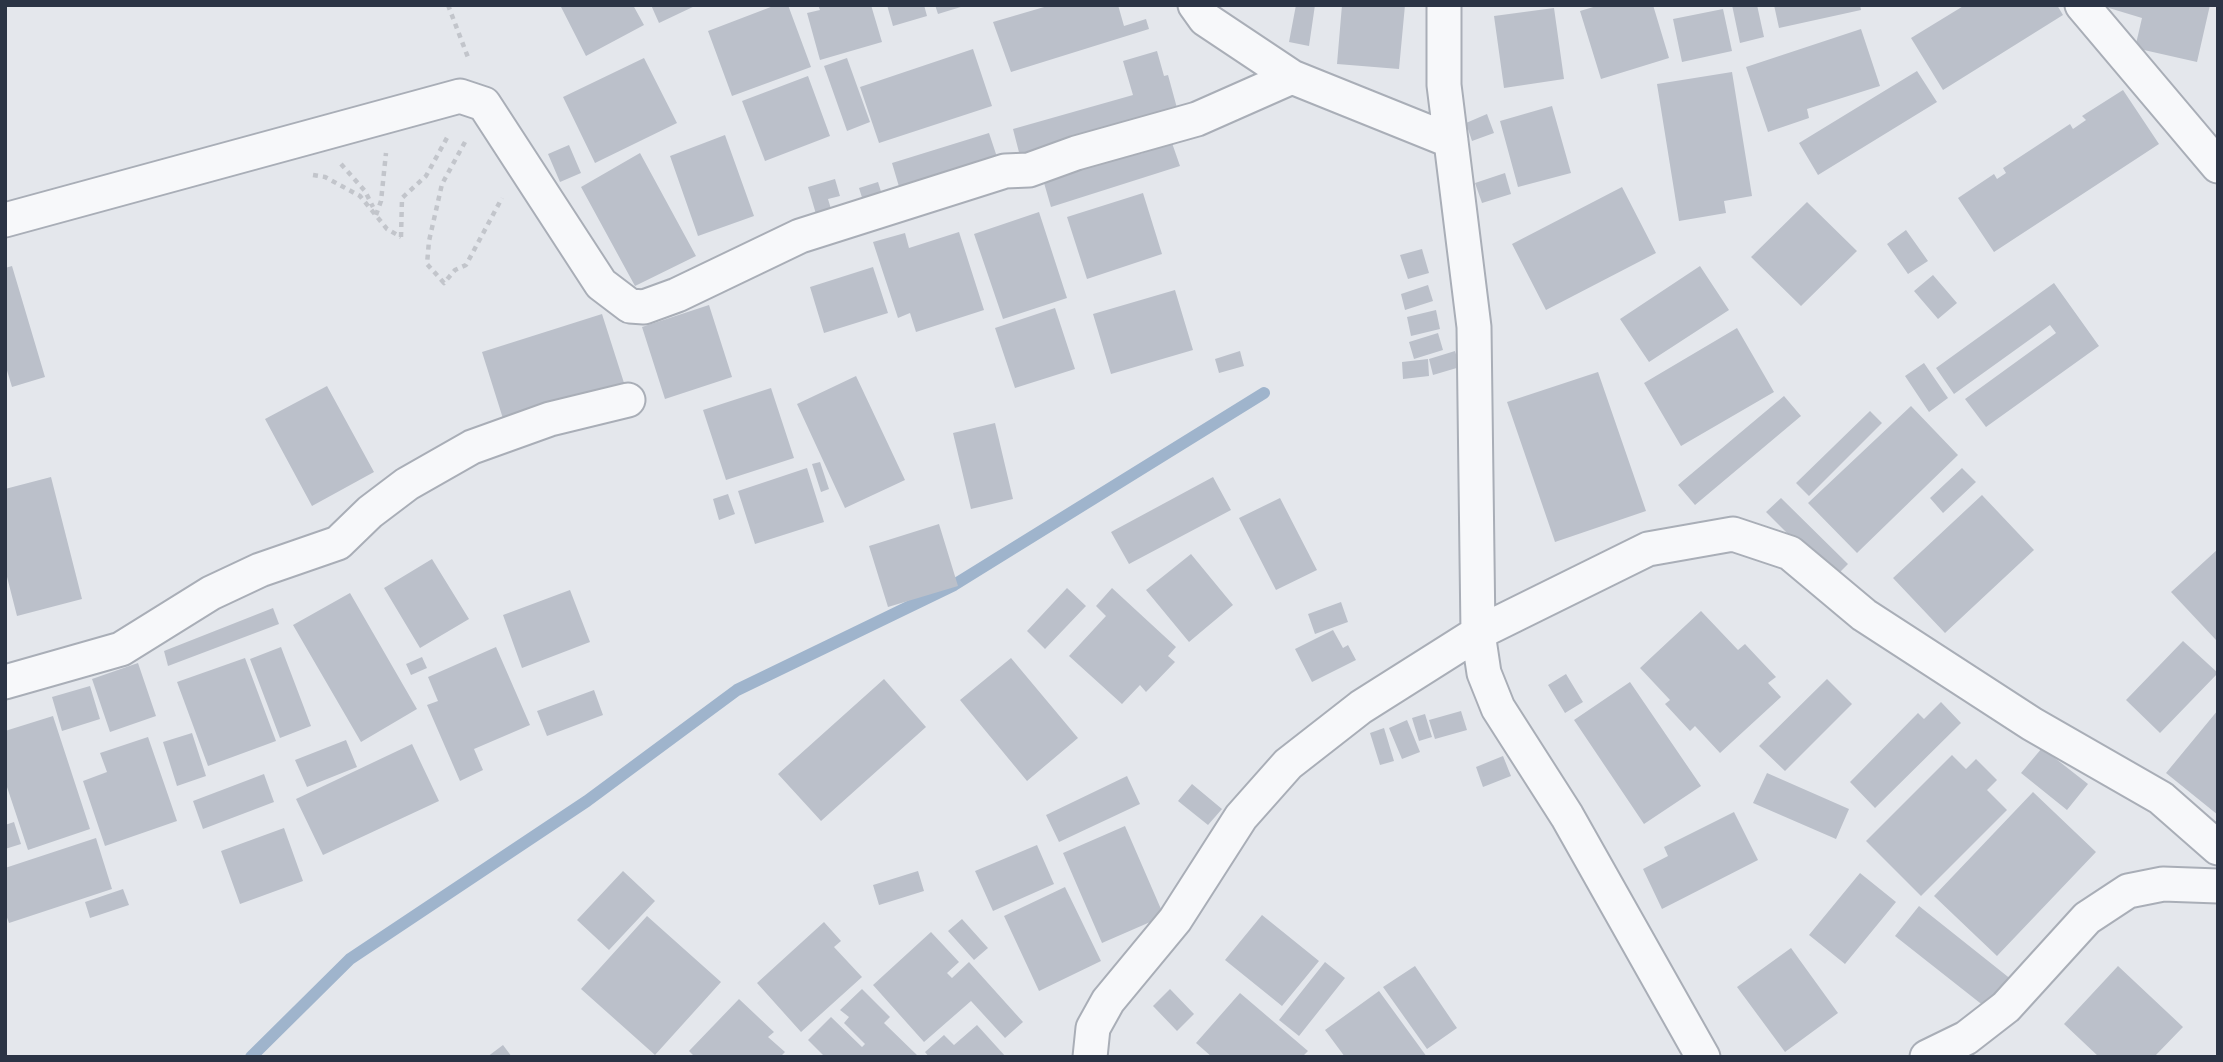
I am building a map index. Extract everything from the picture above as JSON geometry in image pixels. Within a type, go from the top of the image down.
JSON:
[{"type":"street","points":[[1195,5],[1205,19],[1292,77],[1451,141]]},
{"type":"street","points":[[1444,5],[1444,85],[1474,327],[1478,633],[1484,673],[1498,708],[1567,816],[1703,1057]]},
{"type":"street","points":[[2082,5],[2218,166]]},
{"type":"street","points":[[5,220],[398,112],[472,100],[514,148],[601,284],[630,306],[644,307],[677,295],[800,236],[1005,171],[1029,170],[1076,153],[1198,119],[1292,77]]},
{"type":"street","points":[[5,682],[121,649],[211,593],[260,570],[338,543],[370,512],[407,484],[472,447],[550,418],[628,400]]},
{"type":"street","points":[[1090,1057],[1093,1028],[1108,1001],[1175,920],[1241,817],[1287,764],[1361,708],[1478,633],[1648,549],[1733,534],[1790,553],[1864,615],[2032,724],[2161,798],[2218,848]]},
{"type":"street","points":[[1927,1057],[1966,1038],[2006,1007],[2087,918],[2128,891],[2163,884],[2218,886]]},
{"type":"path","points":[[448,5],[472,100],[442,184],[429,241],[427,264],[444,284],[454,270],[466,265],[490,223],[509,182],[514,148]]},
{"type":"path","points":[[312,175],[325,177],[360,196],[387,229],[401,237],[402,198],[426,176],[452,129],[461,103],[472,100]]},
{"type":"path","points":[[376,215],[381,201],[386,155],[398,112]]},
{"type":"path","points":[[315,135],[365,191],[376,215]]},
{"type":"building","points":[[560,5],[633,5],[644,25],[586,56]]},
{"type":"building","points":[[651,5],[697,5],[659,23]]},
{"type":"building","points":[[776,5],[788,5],[811,67],[732,96],[708,31]]},
{"type":"building","points":[[818,5],[871,5],[882,42],[820,60],[807,13],[820,10]]},
{"type":"building","points":[[887,5],[924,5],[927,16],[893,26]]},
{"type":"building","points":[[935,5],[963,5],[964,6],[938,14]]},
{"type":"building","points":[[1051,5],[1118,5],[1124,26],[1146,19],[1149,29],[1011,72],[993,22]]},
{"type":"building","points":[[1296,5],[1315,5],[1309,46],[1289,42]]},
{"type":"building","points":[[1342,5],[1405,5],[1399,69],[1337,64]]},
{"type":"building","points":[[1600,5],[1653,5],[1669,58],[1601,79],[1580,11]]},
{"type":"building","points":[[1732,5],[1757,5],[1764,37],[1740,43]]},
{"type":"building","points":[[1774,5],[1860,5],[1861,10],[1779,28]]},
{"type":"building","points":[[1965,5],[2057,5],[2063,15],[1943,90],[1911,38]]},
{"type":"building","points":[[2099,5],[2210,5],[2197,62],[2135,48],[2142,18]]},
{"type":"building","points":[[1554,8],[1564,79],[1504,88],[1494,16]]},
{"type":"building","points":[[1723,9],[1732,51],[1682,62],[1673,19]]},
{"type":"building","points":[[1861,29],[1880,86],[1807,109],[1809,118],[1768,132],[1746,67]]},
{"type":"building","points":[[973,49],[992,106],[879,143],[860,87]]},
{"type":"building","points":[[1157,51],[1164,76],[1168,75],[1180,119],[1022,164],[1013,129],[1133,95],[1123,61]]},
{"type":"building","points":[[644,58],[677,123],[595,163],[563,97]]},
{"type":"building","points":[[847,58],[870,122],[847,131],[824,66]]},
{"type":"building","points":[[1917,71],[1937,102],[1818,175],[1799,143]]},
{"type":"building","points":[[1732,72],[1752,196],[1724,201],[1726,213],[1679,221],[1657,84]]},
{"type":"building","points":[[808,76],[830,136],[765,161],[742,101]]},
{"type":"building","points":[[2123,90],[2159,144],[1994,252],[1958,198],[1994,174],[1997,179],[2006,173],[2003,168],[2070,124],[2073,129],[2086,120],[2082,116]]},
{"type":"building","points":[[1552,106],[1571,173],[1518,187],[1500,121]]},
{"type":"building","points":[[1487,114],[1494,133],[1472,141],[1466,123]]},
{"type":"building","points":[[989,133],[998,160],[900,190],[892,163]]},
{"type":"building","points":[[725,135],[754,216],[698,236],[670,156]]},
{"type":"building","points":[[1172,143],[1180,166],[1051,207],[1042,176],[1137,145],[1140,154]]},
{"type":"building","points":[[569,145],[581,173],[560,182],[548,154]]},
{"type":"building","points":[[640,153],[696,256],[635,286],[581,187]]},
{"type":"building","points":[[1505,173],[1511,194],[1482,203],[1475,183]]},
{"type":"building","points":[[835,179],[840,196],[828,199],[831,209],[816,214],[808,187]]},
{"type":"building","points":[[878,182],[884,201],[865,207],[859,188]]},
{"type":"building","points":[[1622,187],[1656,253],[1546,310],[1512,244]]},
{"type":"building","points":[[1143,193],[1162,254],[1087,279],[1067,217]]},
{"type":"building","points":[[1807,202],[1857,251],[1801,306],[1751,257]]},
{"type":"building","points":[[1039,212],[1067,298],[1003,319],[974,234]]},
{"type":"building","points":[[1906,230],[1928,261],[1908,274],[1887,244]]},
{"type":"building","points":[[959,232],[984,310],[916,332],[910,313],[898,318],[873,242],[905,233],[909,248]]},
{"type":"building","points":[[1422,249],[1429,273],[1408,279],[1400,255]]},
{"type":"building","points":[[12,266],[45,377],[12,387],[5,364],[5,268]]},
{"type":"building","points":[[1700,266],[1729,310],[1649,362],[1620,319]]},
{"type":"building","points":[[873,267],[888,313],[824,333],[810,287]]},
{"type":"building","points":[[1933,275],[1957,303],[1938,319],[1914,291]]},
{"type":"building","points":[[2054,283],[2099,346],[1986,427],[1965,399],[2056,333],[2050,325],[1954,394],[1936,368]]},
{"type":"building","points":[[1428,285],[1433,301],[1405,310],[1401,294]]},
{"type":"building","points":[[1175,290],[1193,350],[1111,374],[1093,314]]},
{"type":"building","points":[[709,305],[732,377],[665,399],[642,327]]},
{"type":"building","points":[[1055,308],[1075,369],[1015,388],[995,328]]},
{"type":"building","points":[[1436,310],[1440,329],[1411,336],[1407,317]]},
{"type":"building","points":[[602,314],[625,386],[505,425],[482,352]]},
{"type":"building","points":[[1737,328],[1774,392],[1681,446],[1644,383]]},
{"type":"building","points":[[1438,333],[1443,350],[1414,359],[1409,342]]},
{"type":"building","points":[[1240,351],[1244,366],[1219,373],[1215,359]]},
{"type":"building","points":[[1455,351],[1460,367],[1433,375],[1429,359]]},
{"type":"building","points":[[1428,359],[1429,376],[1403,379],[1402,362]]},
{"type":"building","points":[[1924,363],[1948,398],[1929,412],[1905,376]]},
{"type":"building","points":[[1598,372],[1646,511],[1555,542],[1507,402]]},
{"type":"building","points":[[856,376],[905,480],[845,508],[797,404]]},
{"type":"building","points":[[327,386],[374,472],[312,506],[265,419]]},
{"type":"building","points":[[771,388],[794,458],[726,480],[703,410]]},
{"type":"building","points":[[1784,396],[1801,416],[1695,505],[1678,485]]},
{"type":"building","points":[[1911,406],[1958,455],[1857,553],[1808,503]]},
{"type":"building","points":[[1870,411],[1882,423],[1809,496],[1796,483]]},
{"type":"building","points":[[995,423],[1013,499],[971,509],[953,433]]},
{"type":"building","points":[[820,462],[829,489],[821,492],[812,464]]},
{"type":"building","points":[[807,468],[824,522],[755,544],[738,491]]},
{"type":"building","points":[[1962,468],[1976,482],[1943,513],[1930,498]]},
{"type":"building","points":[[51,477],[82,599],[17,616],[5,569],[5,489]]},
{"type":"building","points":[[1213,477],[1231,510],[1129,564],[1111,532]]},
{"type":"building","points":[[728,494],[735,514],[719,520],[713,499]]},
{"type":"building","points":[[1982,495],[2034,550],[1945,633],[1893,578]]},
{"type":"building","points":[[1280,498],[1317,570],[1276,590],[1239,518]]},
{"type":"building","points":[[1781,498],[1848,564],[1833,579],[1766,512]]},
{"type":"building","points":[[939,524],[958,586],[888,607],[869,546]]},
{"type":"building","points":[[2218,549],[2218,639],[2216,640],[2171,592]]},
{"type":"building","points":[[1191,554],[1233,605],[1189,642],[1146,590]]},
{"type":"building","points":[[432,559],[469,619],[420,648],[384,588]]},
{"type":"building","points":[[1067,588],[1086,606],[1045,649],[1027,631]]},
{"type":"building","points":[[1112,588],[1176,647],[1168,656],[1175,662],[1146,692],[1140,685],[1122,704],[1069,656],[1106,616],[1096,606]]},
{"type":"building","points":[[570,590],[590,642],[522,668],[503,615]]},
{"type":"building","points":[[350,593],[417,709],[361,742],[293,625]]},
{"type":"building","points":[[1341,602],[1348,622],[1315,634],[1308,614]]},
{"type":"building","points":[[273,608],[279,624],[168,666],[164,651]]},
{"type":"building","points":[[1701,611],[1738,650],[1745,644],[1776,677],[1768,683],[1781,697],[1720,753],[1695,726],[1690,731],[1665,704],[1670,700],[1640,668]]},
{"type":"building","points":[[1333,630],[1343,648],[1348,645],[1356,660],[1312,682],[1295,649]]},
{"type":"building","points":[[2183,641],[2218,673],[2160,733],[2126,700]]},
{"type":"building","points":[[281,647],[311,726],[280,738],[250,659]]},
{"type":"building","points":[[496,647],[530,725],[474,749],[483,770],[460,781],[427,705],[438,701],[428,677]]},
{"type":"building","points":[[422,657],[427,668],[411,675],[406,664]]},
{"type":"building","points":[[245,658],[276,741],[208,766],[177,682]]},
{"type":"building","points":[[1011,658],[1078,738],[1027,781],[960,700]]},
{"type":"building","points":[[138,663],[156,716],[110,732],[92,679]]},
{"type":"building","points":[[1566,674],[1583,702],[1565,713],[1548,685]]},
{"type":"building","points":[[884,679],[926,727],[821,821],[778,774]]},
{"type":"building","points":[[1827,679],[1852,704],[1785,771],[1759,746]]},
{"type":"building","points":[[1630,682],[1701,786],[1644,824],[1574,720]]},
{"type":"building","points":[[90,686],[100,719],[62,731],[52,697]]},
{"type":"building","points":[[594,690],[603,715],[547,736],[537,711]]},
{"type":"building","points":[[1941,702],[1961,723],[1875,808],[1850,782],[1918,713],[1924,719]]},
{"type":"building","points":[[2218,710],[2218,815],[2166,773]]},
{"type":"building","points":[[1461,711],[1467,730],[1435,739],[1429,720]]},
{"type":"building","points":[[1425,714],[1432,737],[1419,741],[1412,718]]},
{"type":"building","points":[[53,716],[90,829],[28,850],[5,781],[5,731]]},
{"type":"building","points":[[1407,720],[1420,752],[1402,759],[1389,728]]},
{"type":"building","points":[[1384,728],[1394,761],[1380,765],[1370,733]]},
{"type":"building","points":[[192,733],[206,776],[177,786],[163,742]]},
{"type":"building","points":[[148,737],[177,821],[105,846],[83,781],[107,772],[100,753]]},
{"type":"building","points":[[346,740],[357,767],[307,787],[295,760]]},
{"type":"building","points":[[412,744],[439,801],[323,855],[296,799]]},
{"type":"building","points":[[2042,748],[2088,784],[2067,810],[2021,773]]},
{"type":"building","points":[[1952,755],[1966,769],[1976,759],[1997,780],[1987,790],[2007,810],[1921,896],[1866,841]]},
{"type":"building","points":[[1503,756],[1511,776],[1483,787],[1476,767]]},
{"type":"building","points":[[1767,773],[1849,809],[1836,839],[1753,803]]},
{"type":"building","points":[[264,774],[274,802],[203,829],[193,801]]},
{"type":"building","points":[[1127,776],[1140,804],[1059,842],[1046,815]]},
{"type":"building","points":[[1192,784],[1222,809],[1208,825],[1178,801]]},
{"type":"building","points":[[2033,792],[2096,852],[1997,956],[1934,896]]},
{"type":"building","points":[[1734,812],[1758,860],[1662,909],[1643,869],[1668,856],[1664,847]]},
{"type":"building","points":[[14,822],[21,844],[5,849],[5,825]]},
{"type":"building","points":[[1125,826],[1164,916],[1102,943],[1063,853]]},
{"type":"building","points":[[284,828],[303,881],[240,904],[221,851]]},
{"type":"building","points":[[96,838],[112,889],[9,923],[5,912],[5,868]]},
{"type":"building","points":[[1037,845],[1054,884],[993,911],[975,871]]},
{"type":"building","points":[[623,871],[655,901],[609,950],[577,920]]},
{"type":"building","points":[[918,871],[924,891],[879,905],[873,885]]},
{"type":"building","points":[[1860,873],[1896,902],[1845,964],[1809,935]]},
{"type":"building","points":[[1065,887],[1101,961],[1039,991],[1004,916]]},
{"type":"building","points":[[123,889],[129,905],[90,918],[85,902]]},
{"type":"building","points":[[1919,906],[2017,984],[1994,1014],[1895,936]]},
{"type":"building","points":[[1262,915],[1319,961],[1282,1006],[1225,960]]},
{"type":"building","points":[[647,916],[721,982],[655,1055],[581,989]]},
{"type":"building","points":[[962,919],[988,948],[974,960],[948,931]]},
{"type":"building","points":[[824,922],[841,941],[834,947],[862,977],[801,1032],[757,983]]},
{"type":"building","points":[[931,932],[959,962],[947,973],[952,978],[969,962],[1023,1022],[1005,1038],[971,1001],[924,1042],[873,985]]},
{"type":"building","points":[[1791,948],[1838,1013],[1785,1052],[1737,987]]},
{"type":"building","points":[[1325,962],[1345,978],[1299,1036],[1279,1020]]},
{"type":"building","points":[[1415,966],[1457,1028],[1427,1049],[1383,987]]},
{"type":"building","points":[[2118,966],[2183,1027],[2154,1057],[2099,1057],[2064,1024]]},
{"type":"building","points":[[862,989],[890,1017],[884,1023],[919,1057],[825,1057],[808,1040],[831,1017],[862,1047],[865,1044],[844,1023],[849,1017],[840,1010]]},
{"type":"building","points":[[1170,989],[1194,1014],[1177,1031],[1153,1006]]},
{"type":"building","points":[[1379,991],[1427,1057],[1345,1057],[1325,1030]]},
{"type":"building","points":[[1240,993],[1308,1051],[1302,1057],[1212,1057],[1196,1043]]},
{"type":"building","points":[[739,999],[774,1032],[768,1037],[785,1052],[780,1057],[695,1057],[689,1051]]},
{"type":"building","points":[[977,1025],[1006,1057],[929,1057],[925,1052],[944,1035],[954,1045]]},
{"type":"building","points":[[503,1045],[512,1057],[487,1057]]},
{"type":"waterway","points":[[251,1057],[350,959],[587,801],[737,690],[954,585],[1264,393]]}]
